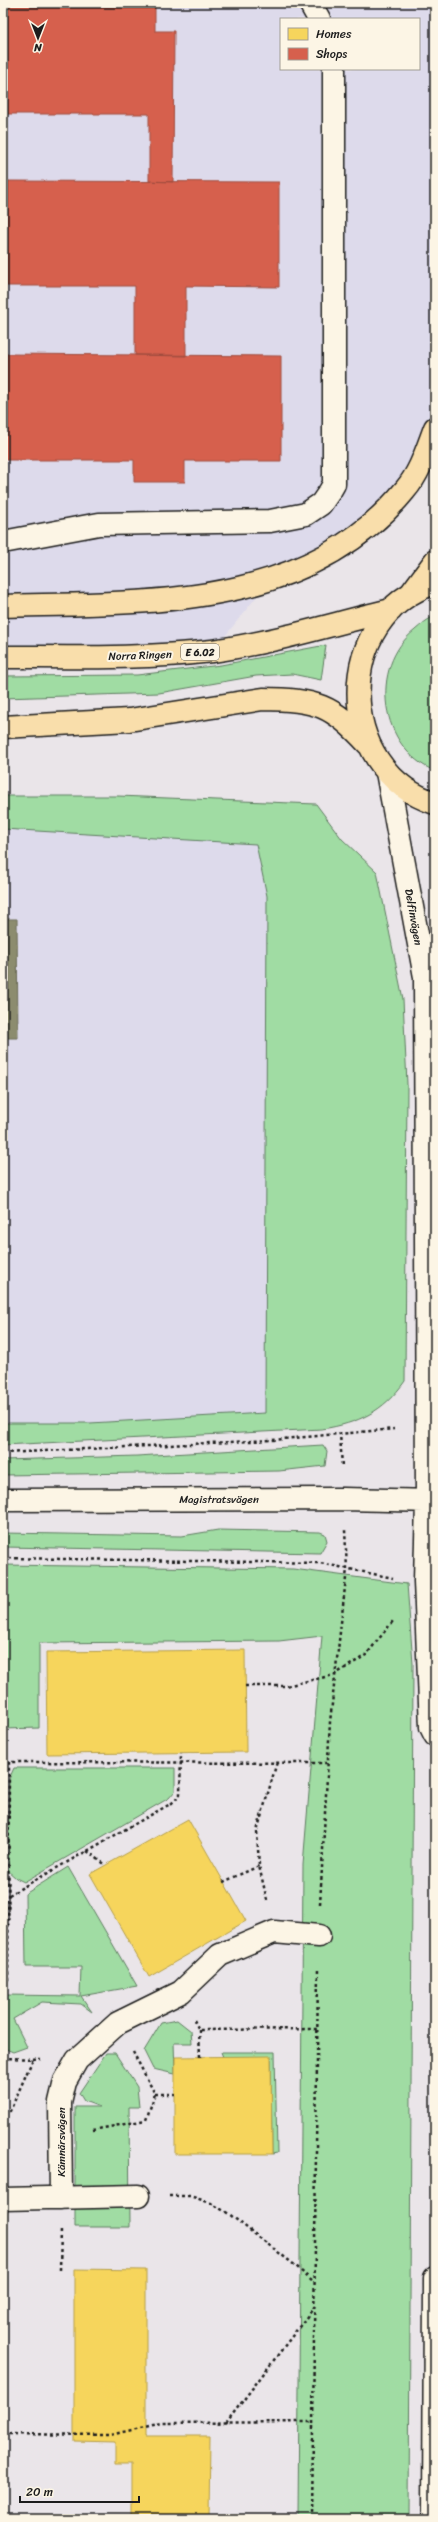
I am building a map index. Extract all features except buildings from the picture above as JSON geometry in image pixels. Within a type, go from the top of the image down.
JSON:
[{"type":"main road","points":[[3,606],[199,597],[270,580],[308,566],[342,547],[379,518],[406,490],[423,460],[435,428]]},
{"type":"main road","points":[[409,595],[435,561]]},
{"type":"main road","name":"Norra Ringen","points":[[368,744],[360,721],[357,684],[367,645],[378,626],[391,610],[409,595],[435,583]]},
{"type":"main road","name":"Norra Ringen","points":[[3,657],[161,655],[213,651],[294,634],[391,610]]},
{"type":"main road","name":"Norra Ringen","points":[[3,727],[129,720],[263,699],[284,699],[308,702],[334,711],[348,721],[368,744],[387,772],[402,785],[435,803]]},
{"type":"street","points":[[310,3],[318,18]]},
{"type":"street","points":[[3,542],[105,524],[270,520],[306,514],[321,504],[330,492],[334,484],[334,70]]},
{"type":"street","name":"Delfinvägen","points":[[387,772],[425,977],[426,1427],[431,1501],[425,1581],[431,1727],[435,1735]]},
{"type":"street","name":"Magistratsvägen","points":[[3,1500],[343,1499],[431,1501]]},
{"type":"street","name":"Kämnärsvägen","points":[[61,2198],[60,2102],[65,2081],[77,2060],[118,2024],[181,1992],[220,1955],[274,1932],[319,1936]]},
{"type":"street","points":[[3,2198],[138,2196]]},
{"type":"street","points":[[434,2519],[435,2278]]},
{"type":"path","points":[[3,1452],[272,1440],[340,1432],[426,1427]]},
{"type":"path","points":[[3,1558],[320,1563],[347,1569],[334,1675],[327,1763],[319,1936],[312,2519]]},
{"type":"path","points":[[245,1686],[286,1686],[334,1675],[366,1655],[425,1581]]},
{"type":"path","points":[[8,1895],[172,1803],[180,1794],[181,1753]]},
{"type":"path","points":[[3,1762],[327,1763]]},
{"type":"path","points":[[3,1985],[8,1979],[9,1762]]},
{"type":"path","points":[[274,1932],[259,1866],[257,1831],[277,1762]]},
{"type":"path","points":[[87,1850],[106,1865]]},
{"type":"path","points":[[223,1882],[259,1866]]},
{"type":"path","points":[[3,1919],[8,1919]]},
{"type":"path","points":[[3,1979],[8,1979]]},
{"type":"path","points":[[181,1992],[199,2030],[200,2057]]},
{"type":"path","points":[[61,2136],[146,2120],[155,2094],[118,2024]]},
{"type":"path","points":[[199,2030],[318,2029]]},
{"type":"path","points":[[3,2058],[12,2058]]},
{"type":"path","points":[[3,2111],[10,2111],[33,2059]]},
{"type":"path","points":[[155,2094],[175,2094]]},
{"type":"path","points":[[138,2196],[190,2196],[212,2203],[229,2214],[296,2266],[315,2284]]},
{"type":"path","points":[[60,2270],[61,2198]]},
{"type":"path","points":[[226,2423],[315,2305]]},
{"type":"path","points":[[3,2434],[110,2435],[162,2423],[314,2422]]},
{"type":"shaded area","points":[[3,3],[435,3],[435,428],[406,489],[270,580],[213,651],[3,657]]},
{"type":"shaded area","points":[[239,809],[340,915],[340,1426],[3,1431],[3,814]]},
{"type":"green space","points":[[435,616],[435,771],[416,760],[402,745],[392,726],[387,706],[386,685],[391,665],[400,646],[415,630],[427,620]]},
{"type":"green space","points":[[326,645],[321,680],[292,674],[256,676],[159,693],[3,698],[3,676],[137,675],[221,665]]},
{"type":"green space","points":[[3,796],[118,796],[316,804],[342,839],[377,872],[403,999],[407,1084],[405,1381],[397,1392],[379,1408],[359,1419],[322,1429],[3,1445],[3,1423],[90,1423],[265,1413],[267,896],[256,844],[3,829]]},
{"type":"green space","points":[[323,1445],[327,1451],[325,1466],[279,1471],[3,1475],[3,1460],[137,1456]]},
{"type":"green space","points":[[218,1530],[320,1532],[325,1534],[327,1541],[320,1553],[3,1547],[3,1533],[182,1536]]},
{"type":"green space","points":[[3,1565],[293,1569],[407,1584],[413,1664],[409,2519],[298,2519],[303,1865],[322,1636],[279,1641],[39,1643],[39,1728],[3,1729]]},
{"type":"green space","points":[[14,1768],[175,1768],[175,1791],[169,1798],[24,1882],[16,1878],[8,1871],[9,1779]]},
{"type":"green space","points":[[68,1867],[137,1986],[81,1996],[92,2012],[81,2004],[42,2002],[13,2019],[27,2047],[13,2052],[6,2049],[5,1995],[80,1996],[81,1967],[26,1967],[25,1894]]},
{"type":"green space","points":[[177,2020],[191,2031],[192,2043],[174,2043],[175,2074],[153,2069],[144,2051],[161,2023]]},
{"type":"green space","points":[[221,2052],[275,2052],[277,2153],[272,2154],[271,2057],[223,2057]]},
{"type":"green space","points":[[106,2053],[115,2053],[137,2087],[139,2107],[129,2107],[130,2227],[75,2227],[75,2107],[100,2107],[84,2101],[79,2093]]}]
